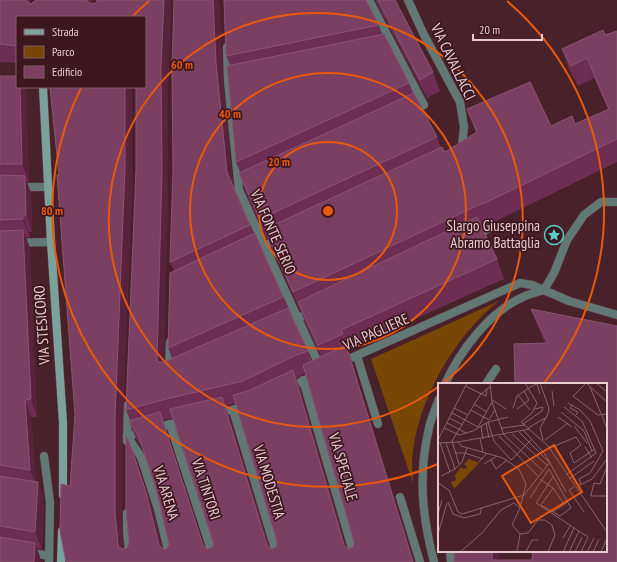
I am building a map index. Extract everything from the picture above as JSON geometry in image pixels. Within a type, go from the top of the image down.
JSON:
[{"type":"street","points":[[368,0],[390,49],[424,105],[403,115]]},
{"type":"street","name":"VIA CAVALLACCI","points":[[408,0],[424,35],[460,102],[464,127],[462,147],[453,159]]},
{"type":"street","name":"VIA FONTE SERIO","points":[[226,37],[232,81],[242,189],[264,246],[298,319],[329,369]]},
{"type":"street","name":"VIA STESICORO","points":[[45,91],[50,242],[63,422],[63,500]]},
{"type":"street","points":[[0,187],[48,187]]},
{"type":"street","points":[[445,383],[451,371],[476,335],[489,320],[507,306],[523,297],[544,290],[554,273],[567,240],[584,215],[601,202],[617,202]]},
{"type":"street","points":[[469,238],[490,228]]},
{"type":"street","points":[[243,256],[286,236]]},
{"type":"street","points":[[0,243],[50,242]]},
{"type":"street","name":"VIA PAGLIERE","points":[[278,392],[520,283],[532,285],[569,301],[617,316]]},
{"type":"street","points":[[276,328],[319,309]]},
{"type":"street","points":[[170,336],[169,376],[176,373]]},
{"type":"street","points":[[357,356],[378,424]]},
{"type":"street","points":[[487,383],[496,370]]},
{"type":"street","name":"VIA SPECIALE","points":[[303,380],[356,562]]},
{"type":"street","points":[[127,452],[128,396]]},
{"type":"street","points":[[434,562],[423,511],[421,486],[429,427],[438,402]]},
{"type":"street","points":[[205,416],[252,405]]},
{"type":"street","name":"VIA MODESTIA","points":[[233,410],[279,562]]},
{"type":"street","points":[[127,436],[191,419]]},
{"type":"street","name":"VIA TINTORI","points":[[170,424],[215,562]]},
{"type":"street","name":"VIA ARENA","points":[[127,436],[141,457],[158,509],[171,562]]},
{"type":"street","points":[[21,551],[49,559],[44,456]]},
{"type":"street","points":[[400,497],[420,562]]},
{"type":"street","points":[[127,508],[127,531],[130,562]]},
{"type":"street","points":[[61,562],[62,523]]},
{"type":"street","points":[[450,552],[451,562]]},
{"type":"green space","points":[[499,301],[482,316],[452,352],[429,394],[415,439],[412,461],[413,483],[371,359]]},
{"type":"building","points":[[0,0],[26,0],[31,4],[36,0],[87,0],[92,4],[96,3],[97,0],[164,0],[161,67],[162,170],[157,360],[159,362],[164,362],[288,308],[308,351],[294,356],[243,381],[126,410],[136,170],[136,88],[146,88],[146,16],[16,16],[16,46],[0,44]]},
{"type":"building","points":[[174,0],[213,0],[216,63],[227,172],[250,225],[170,262],[173,171],[172,67]]},
{"type":"building","points":[[224,0],[366,0],[379,25],[226,56]]},
{"type":"building","points":[[378,0],[395,0],[433,72],[420,80]]},
{"type":"building","points":[[603,30],[605,35],[617,31],[617,139],[485,203],[293,292],[265,229],[442,147],[445,152],[477,132],[467,109],[530,82],[551,126],[572,116],[575,124],[609,109],[587,58],[571,66],[562,49]]},
{"type":"building","points":[[384,34],[409,83],[236,162],[227,66]]},
{"type":"building","points":[[0,76],[16,76],[16,88],[20,88],[22,164],[0,164]]},
{"type":"building","points":[[50,88],[125,88],[125,169],[115,417],[115,512],[119,547],[123,549],[127,548],[129,543],[126,512],[126,436],[146,492],[159,545],[163,549],[166,549],[169,545],[156,489],[139,437],[129,421],[160,412],[203,545],[207,549],[213,547],[213,542],[170,409],[222,397],[267,545],[271,549],[276,547],[277,542],[233,395],[248,391],[293,370],[344,545],[348,549],[353,547],[354,542],[303,365],[346,345],[413,562],[66,562],[60,531],[61,484],[70,486],[75,415],[57,175],[59,175]]},
{"type":"building","points":[[414,93],[437,137],[260,219],[239,173]]},
{"type":"building","points":[[0,175],[25,176],[26,215],[23,215],[23,219],[0,220]]},
{"type":"building","points":[[477,217],[497,259],[341,330],[343,334],[318,345],[298,302]]},
{"type":"building","points":[[23,230],[31,399],[25,400],[30,470],[0,465],[0,231]]},
{"type":"building","points":[[255,233],[283,297],[168,348],[170,273]]},
{"type":"building","points":[[531,309],[617,326],[617,562],[454,562],[454,552],[492,552],[492,560],[532,560],[533,552],[607,552],[607,383],[515,383],[514,344],[548,343]]},
{"type":"building","points":[[0,476],[38,482],[35,532],[0,526]]},
{"type":"building","points":[[0,537],[35,543],[34,562],[0,562]]},
{"type":"place","name":"Slargo Giuseppina Abramo Battaglia","points":[[554,235]]}]
